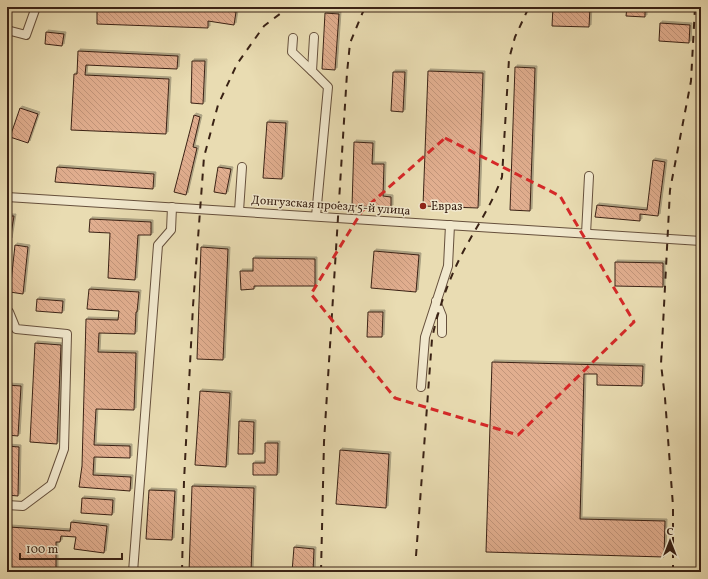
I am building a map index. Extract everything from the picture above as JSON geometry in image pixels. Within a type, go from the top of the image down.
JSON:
[{"type":"street","points":[[7,30],[26,35],[36,7]]},
{"type":"street","points":[[312,71],[314,37]]},
{"type":"street","points":[[293,38],[292,52],[328,87],[316,216]]},
{"type":"street","points":[[239,211],[242,167]]},
{"type":"street","points":[[586,234],[589,176]]},
{"type":"street","name":"Донгузская проезд 5-й улица","points":[[7,197],[701,241]]},
{"type":"street","points":[[133,572],[158,245],[171,230],[172,207]]},
{"type":"street","points":[[421,387],[425,337],[448,266],[450,225]]},
{"type":"street","points":[[436,301],[442,316],[442,333]]},
{"type":"street","points":[[7,312],[9,312],[16,329],[67,334],[64,450],[51,485],[23,506],[7,505]]},
{"type":"highlighted area","points":[[445,138],[560,196],[634,322],[518,435],[395,398],[311,294],[362,211]]},
{"type":"building","points":[[97,7],[209,7],[236,12],[234,25],[208,21],[208,28],[97,24]]},
{"type":"building","points":[[553,7],[590,7],[589,27],[552,26]]},
{"type":"building","points":[[627,7],[645,7],[645,17],[626,16]]},
{"type":"building","points":[[325,13],[339,14],[335,70],[322,69]]},
{"type":"building","points":[[660,23],[690,25],[689,43],[659,41]]},
{"type":"building","points":[[46,32],[64,34],[62,46],[45,44]]},
{"type":"building","points":[[78,51],[178,56],[177,69],[86,65],[85,75],[169,79],[166,134],[71,130],[74,74],[77,74]]},
{"type":"building","points":[[192,61],[205,61],[203,104],[191,103]]},
{"type":"building","points":[[515,67],[535,68],[530,211],[510,210]]},
{"type":"building","points":[[428,71],[483,73],[478,208],[423,206]]},
{"type":"building","points":[[393,72],[405,72],[403,112],[391,111]]},
{"type":"building","points":[[20,108],[38,114],[28,143],[10,137]]},
{"type":"building","points":[[194,115],[200,117],[193,147],[197,148],[186,195],[174,192]]},
{"type":"building","points":[[267,122],[286,123],[282,179],[263,178]]},
{"type":"building","points":[[354,142],[373,143],[372,164],[384,164],[383,196],[391,197],[391,207],[352,206]]},
{"type":"building","points":[[653,160],[665,162],[658,216],[640,214],[640,221],[595,217],[597,205],[647,210]]},
{"type":"building","points":[[57,167],[154,174],[153,189],[55,182]]},
{"type":"building","points":[[218,167],[231,169],[226,194],[214,192]]},
{"type":"building","points":[[7,216],[14,216],[10,240],[7,239]]},
{"type":"building","points":[[90,219],[151,222],[151,235],[138,235],[135,280],[108,278],[110,233],[89,232]]},
{"type":"building","points":[[15,245],[28,247],[23,294],[10,292]]},
{"type":"building","points":[[201,247],[228,249],[223,360],[197,359]]},
{"type":"building","points":[[374,251],[419,255],[416,292],[371,288]]},
{"type":"building","points":[[253,258],[315,259],[315,286],[254,286],[254,289],[241,290],[240,271],[253,271]]},
{"type":"building","points":[[615,262],[663,263],[663,287],[615,286]]},
{"type":"building","points":[[89,289],[139,292],[135,334],[99,333],[98,352],[136,353],[134,410],[96,409],[94,445],[130,446],[130,458],[94,457],[93,475],[131,477],[130,491],[79,487],[82,466],[86,319],[118,320],[119,311],[87,309]]},
{"type":"building","points":[[37,299],[63,301],[62,313],[36,311]]},
{"type":"building","points":[[368,312],[383,312],[382,337],[367,337]]},
{"type":"building","points":[[35,343],[61,345],[57,444],[30,442]]},
{"type":"building","points":[[492,362],[643,366],[642,386],[597,385],[597,374],[584,374],[580,519],[665,521],[664,557],[486,552]]},
{"type":"building","points":[[7,385],[21,386],[18,436],[7,435]]},
{"type":"building","points":[[200,391],[230,393],[226,467],[195,465]]},
{"type":"building","points":[[239,421],[254,422],[253,454],[238,454]]},
{"type":"building","points":[[265,443],[278,443],[277,475],[253,475],[253,463],[265,463]]},
{"type":"building","points":[[7,446],[19,447],[18,496],[7,495]]},
{"type":"building","points":[[340,450],[389,454],[386,508],[336,504]]},
{"type":"building","points":[[192,486],[254,488],[251,572],[189,572]]},
{"type":"building","points":[[149,490],[175,491],[172,540],[146,539]]},
{"type":"building","points":[[82,498],[113,500],[112,515],[81,513]]},
{"type":"building","points":[[71,522],[107,526],[104,553],[74,549],[76,537],[61,536],[60,542],[56,542],[56,571],[7,570],[9,527],[70,531]]},
{"type":"building","points":[[294,547],[314,549],[313,572],[292,572]]},
{"type":"railway","points":[[182,572],[184,481],[193,306],[204,157],[218,105],[237,64],[264,26],[289,7]]},
{"type":"railway","points":[[321,572],[324,442],[347,73],[350,43],[365,7]]},
{"type":"railway","points":[[416,556],[432,339],[434,329],[439,310],[453,273],[502,177],[509,59],[515,37],[529,7]]},
{"type":"railway","points":[[673,572],[673,506],[661,364],[670,190],[691,81],[695,7]]},
{"type":"place","name":"Евраз","points":[[423,206]]}]
